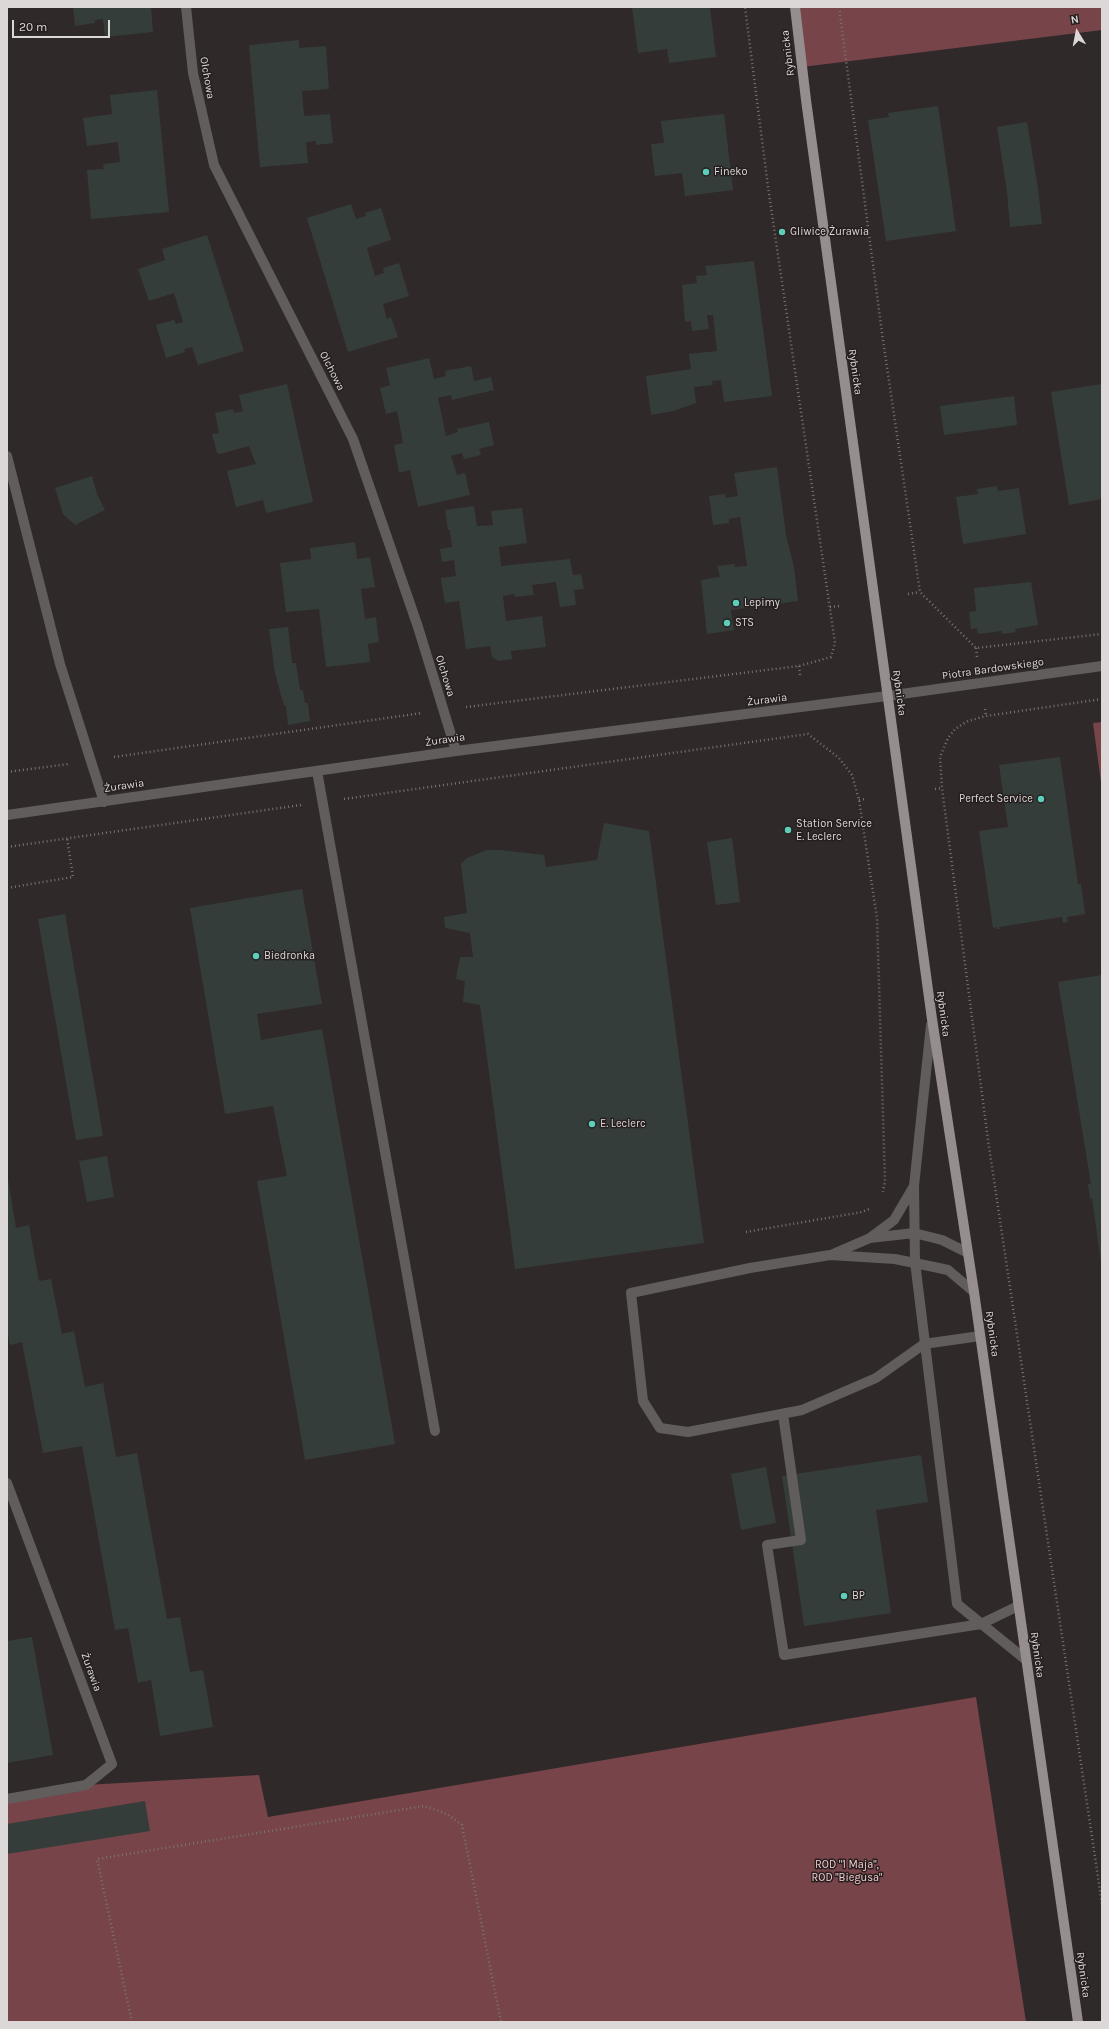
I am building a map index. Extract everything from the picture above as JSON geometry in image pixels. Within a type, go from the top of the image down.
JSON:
[{"type":"main road","name":"Rybnicka","points":[[795,7],[808,115],[932,1019],[974,1292],[1078,2022]]},
{"type":"street","name":"Olchowa","points":[[186,7],[193,73],[214,165],[353,439],[418,627],[456,751]]},
{"type":"street","points":[[7,456],[60,664],[104,802]]},
{"type":"street","name":"Piotra Bardowskiego","points":[[887,696],[1102,666]]},
{"type":"street","name":"Żurawia","points":[[7,815],[456,751],[887,696]]},
{"type":"street","points":[[317,771],[435,1431]]},
{"type":"street","points":[[932,1019],[914,1186],[915,1262],[957,1604],[1026,1659]]},
{"type":"street","points":[[830,1256],[870,1238],[894,1220],[914,1186]]},
{"type":"street","points":[[870,1238],[914,1233],[942,1240],[968,1253]]},
{"type":"street","points":[[974,1292],[948,1270],[915,1262],[830,1256],[750,1268],[631,1293],[643,1401],[660,1428],[688,1432],[783,1414],[802,1410],[876,1378],[924,1344],[980,1336]]},
{"type":"street","points":[[783,1414],[801,1540],[767,1545],[784,1655],[981,1624],[1018,1606]]},
{"type":"street","name":"Żurawia","points":[[7,1483],[112,1764],[86,1785],[7,1799]]},
{"type":"path","points":[[462,707],[799,666],[831,657],[835,643],[768,187],[745,7]]},
{"type":"path","points":[[839,7],[883,341],[920,592],[976,648],[977,657]]},
{"type":"path","points":[[908,594],[920,592]]},
{"type":"path","points":[[830,608],[840,606]]},
{"type":"path","points":[[976,648],[1102,634]]},
{"type":"path","points":[[799,666],[800,675]]},
{"type":"path","points":[[1102,699],[986,716],[968,721],[955,729],[948,738],[940,757],[942,788],[988,1140],[1102,1904]]},
{"type":"path","points":[[985,708],[986,716]]},
{"type":"path","points":[[111,758],[427,712]]},
{"type":"path","points":[[7,847],[808,734],[839,758],[852,775],[859,800],[877,918],[885,1181],[882,1197]]},
{"type":"path","points":[[7,772],[74,763]]},
{"type":"path","points":[[935,789],[942,788]]},
{"type":"path","points":[[859,800],[865,799]]},
{"type":"path","points":[[7,888],[73,877],[67,838]]},
{"type":"path","points":[[746,1232],[862,1212],[874,1206]]},
{"type":"path","points":[[132,2022],[97,1859],[424,1806],[447,1814],[462,1825],[501,2022]]},
{"type":"green space","points":[[795,7],[1102,7],[1102,30],[802,67]]},
{"type":"green space","points":[[1102,722],[1102,790],[1093,723]]},
{"type":"green space","name":"ROD \"1 Maja\", ROD \"Biegusa\"","points":[[976,1697],[1026,2022],[7,2022],[7,1799],[86,1785],[259,1775],[268,1817]]},
{"type":"building","points":[[73,7],[151,7],[153,32],[105,37],[103,19],[95,20],[95,23],[75,26]]},
{"type":"building","points":[[632,7],[710,7],[716,57],[669,63],[667,49],[638,53]]},
{"type":"building","points":[[299,40],[299,48],[326,46],[329,89],[302,91],[304,116],[330,114],[333,143],[316,145],[316,141],[306,142],[308,163],[260,167],[249,45]]},
{"type":"building","points":[[157,90],[169,212],[91,219],[87,170],[104,169],[103,164],[120,162],[118,142],[87,146],[83,118],[112,114],[110,95]]},
{"type":"building","points":[[938,106],[956,231],[886,241],[868,120],[889,117],[888,113]]},
{"type":"building","points":[[724,114],[733,190],[685,196],[682,173],[655,176],[651,144],[664,143],[661,121]]},
{"type":"building","points":[[1027,122],[1038,188],[1042,224],[1010,227],[1007,192],[997,127]]},
{"type":"building","points":[[351,204],[356,219],[366,216],[365,213],[381,208],[391,240],[367,248],[375,276],[384,273],[383,268],[399,263],[409,296],[383,304],[387,319],[391,317],[398,337],[348,352],[307,218]]},
{"type":"building","points":[[207,235],[244,351],[198,365],[192,347],[184,349],[185,352],[166,358],[156,325],[174,320],[176,324],[183,322],[174,293],[149,301],[138,269],[165,260],[162,249]]},
{"type":"building","points":[[754,261],[772,396],[724,402],[721,380],[712,381],[713,385],[694,387],[696,403],[674,411],[651,415],[646,376],[691,369],[689,354],[717,351],[713,315],[707,315],[709,329],[692,331],[691,321],[685,322],[682,285],[697,283],[696,276],[707,275],[705,266]]},
{"type":"building","points":[[429,358],[434,379],[446,376],[445,371],[471,366],[474,381],[491,377],[494,390],[452,400],[451,395],[438,398],[446,436],[458,432],[457,429],[489,422],[494,445],[479,449],[481,455],[464,459],[462,453],[451,456],[457,475],[465,473],[470,495],[418,507],[410,470],[399,473],[394,445],[403,443],[397,411],[386,414],[380,388],[390,385],[386,368]]},
{"type":"building","points":[[287,384],[313,502],[266,513],[263,500],[236,507],[227,471],[256,464],[249,446],[220,454],[217,453],[212,434],[219,433],[215,413],[233,409],[234,413],[243,411],[239,395]]},
{"type":"building","points":[[1102,384],[1102,499],[1069,505],[1051,392]]},
{"type":"building","points":[[1014,396],[1017,425],[944,435],[940,406]]},
{"type":"building","points":[[777,467],[786,535],[794,567],[798,601],[731,610],[734,630],[707,634],[701,580],[720,577],[717,566],[735,564],[735,567],[747,566],[740,517],[729,519],[729,523],[713,525],[709,496],[725,494],[726,498],[738,496],[734,473]]},
{"type":"building","points":[[92,476],[97,494],[105,510],[75,525],[63,514],[55,488]]},
{"type":"building","points":[[997,486],[998,491],[1019,488],[1026,534],[963,544],[956,497],[978,494],[977,489]]},
{"type":"building","points":[[474,506],[477,526],[493,525],[491,511],[522,508],[527,543],[499,547],[501,566],[570,559],[573,575],[581,574],[584,589],[574,590],[576,605],[560,607],[556,582],[532,585],[534,595],[515,597],[514,594],[503,596],[506,621],[542,616],[546,647],[511,651],[512,659],[498,661],[492,657],[490,646],[466,649],[459,601],[445,603],[443,593],[441,578],[456,576],[454,560],[442,562],[440,549],[452,547],[445,510]]},
{"type":"building","points":[[355,542],[357,559],[370,557],[375,587],[361,589],[365,619],[376,617],[379,642],[368,644],[370,662],[326,667],[319,609],[286,612],[280,563],[311,559],[310,548]]},
{"type":"building","points":[[1031,582],[1038,625],[1015,629],[1016,632],[1002,634],[1002,631],[978,634],[977,628],[971,629],[969,612],[976,611],[974,588]]},
{"type":"building","points":[[288,627],[292,663],[296,663],[300,690],[303,690],[305,703],[308,703],[310,721],[288,725],[286,706],[284,706],[275,673],[269,629]]},
{"type":"building","points":[[1060,757],[1078,884],[1081,884],[1085,914],[1067,917],[1068,922],[1063,923],[1062,917],[999,927],[1000,929],[997,929],[997,927],[993,928],[979,831],[1008,827],[999,765]]},
{"type":"building","name":"E. Leclerc","points":[[604,823],[649,831],[704,1243],[515,1269],[480,1005],[463,1002],[465,981],[456,979],[460,957],[473,957],[470,933],[445,928],[444,917],[467,913],[461,864],[467,858],[487,850],[500,850],[544,855],[546,867],[597,860]]},
{"type":"building","points":[[732,838],[740,902],[716,905],[707,842]]},
{"type":"building","points":[[302,889],[322,1004],[257,1014],[261,1040],[322,1029],[395,1444],[305,1460],[257,1181],[287,1176],[273,1106],[225,1114],[190,908]]},
{"type":"building","points":[[65,914],[103,1136],[76,1140],[38,919]]},
{"type":"building","points":[[1102,975],[1101,1263],[1092,1198],[1090,1199],[1088,1184],[1091,1184],[1058,982]]},
{"type":"building","points":[[107,1156],[114,1197],[87,1202],[79,1161]]},
{"type":"building","points":[[8,1179],[16,1228],[29,1225],[39,1281],[51,1279],[62,1334],[74,1331],[85,1387],[103,1383],[116,1457],[137,1453],[167,1619],[180,1617],[190,1672],[203,1670],[213,1727],[160,1736],[151,1680],[138,1683],[128,1628],[115,1630],[82,1446],[43,1453],[22,1342],[10,1345],[7,1331]]},
{"type":"building","points":[[921,1455],[928,1502],[876,1510],[891,1613],[804,1626],[782,1476]]},
{"type":"building","points":[[766,1467],[776,1523],[741,1530],[731,1474]]},
{"type":"building","points":[[32,1637],[53,1755],[7,1763],[7,1641]]},
{"type":"building","points":[[145,1801],[150,1831],[7,1854],[7,1824]]},
{"type":"place","name":"Fineko","points":[[706,172]]},
{"type":"place","name":"Gliwice Żurawia","points":[[782,232]]},
{"type":"place","name":"Lepimy","points":[[736,603]]},
{"type":"place","name":"STS","points":[[727,623]]},
{"type":"place","name":"Perfect Service","points":[[1041,799]]},
{"type":"place","name":"Station Service E. Leclerc","points":[[788,830]]},
{"type":"place","name":"Biedronka","points":[[256,956]]},
{"type":"place","name":"E. Leclerc","points":[[592,1124]]},
{"type":"place","name":"BP","points":[[844,1596]]}]
